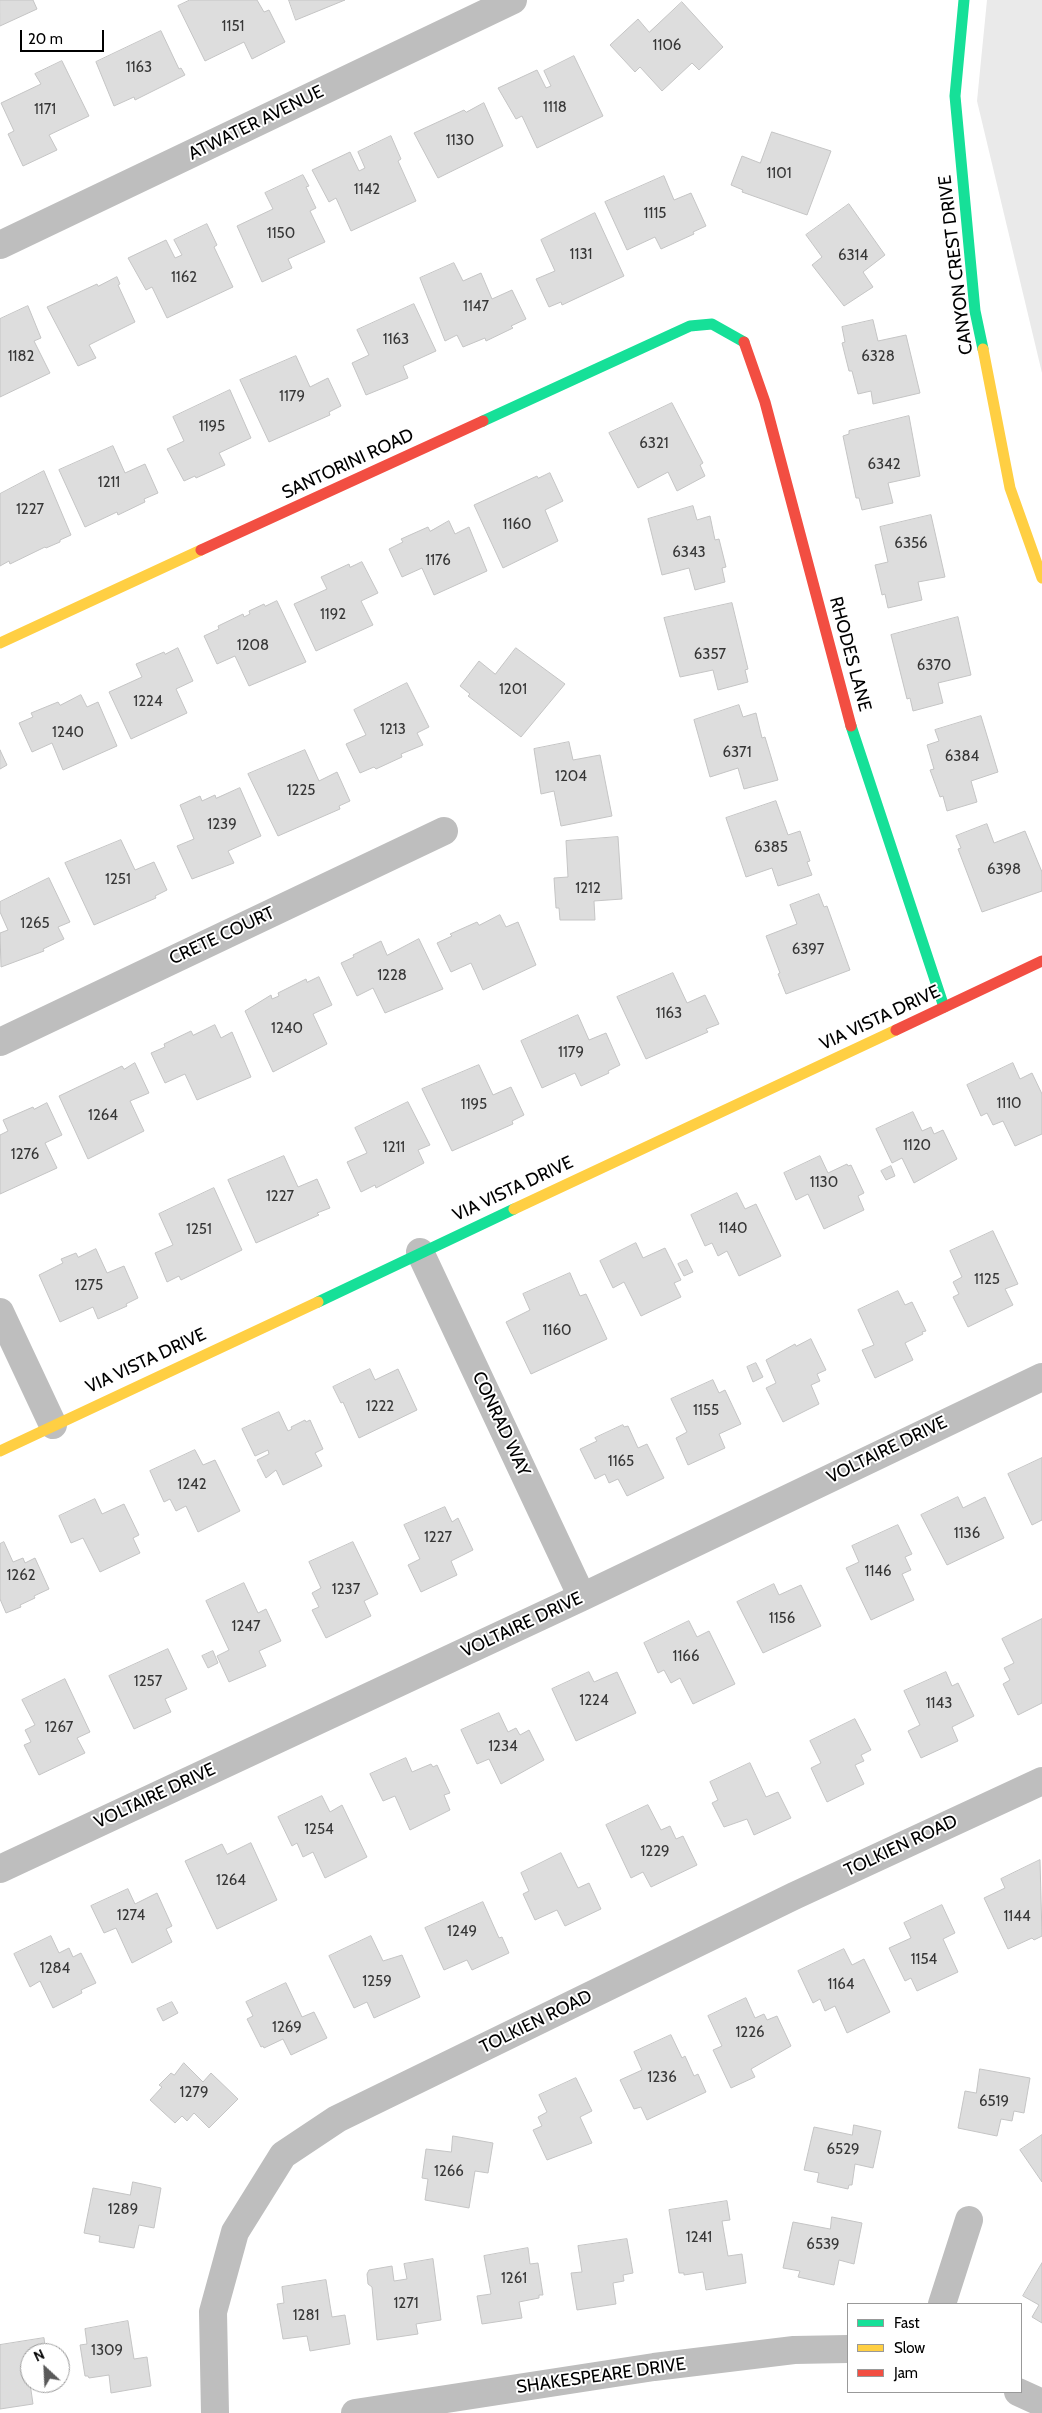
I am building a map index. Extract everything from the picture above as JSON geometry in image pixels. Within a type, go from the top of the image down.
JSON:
[{"type":"street","name":"ATWATER AVENUE","points":[[0,245],[513,0]]},
{"type":"street","name":"CANYON CREST DRIVE","points":[[964,0],[955,96],[975,311],[1010,488],[1042,578]]},
{"type":"street","name":"SANTORINI ROAD","points":[[0,643],[690,326],[712,324]]},
{"type":"street","name":"RHODES LANE","points":[[712,324],[745,342],[765,402],[844,704],[944,1007]]},
{"type":"street","name":"CRETE COURT","points":[[0,1042],[444,831]]},
{"type":"street","name":"VIA VISTA DRIVE","points":[[0,1451],[1042,961]]},
{"type":"street","name":"CONRAD WAY","points":[[420,1252],[582,1596]]},
{"type":"street","points":[[0,1312],[53,1425]]},
{"type":"street","name":"VOLTAIRE DRIVE","points":[[0,1869],[582,1596],[1042,1377]]},
{"type":"street","name":"TOLKIEN ROAD","points":[[215,2413],[213,2312],[235,2232],[283,2155],[338,2119],[794,1896],[1042,1780]]},
{"type":"street","points":[[942,2303],[968,2220]]},
{"type":"street","name":"SHAKESPEARE DRIVE","points":[[355,2413],[654,2367],[794,2350],[847,2349]]},
{"type":"street","points":[[1020,2393],[1042,2403]]},
{"type":"shaded area","points":[[987,0],[1042,0],[1042,373],[977,101]]},
{"type":"building","points":[[0,0],[33,0],[37,9],[0,26]]},
{"type":"building","points":[[190,0],[257,0],[264,12],[269,10],[285,42],[252,59],[244,42],[205,61],[178,6]]},
{"type":"building","points":[[289,0],[345,0],[296,20]]},
{"type":"building","points":[[682,2],[723,47],[699,70],[692,63],[662,91],[640,67],[635,72],[610,45],[638,19],[649,32]]},
{"type":"building","points":[[161,31],[179,69],[181,68],[185,75],[135,100],[134,97],[114,106],[96,62]]},
{"type":"building","points":[[574,56],[603,116],[537,148],[522,116],[516,119],[498,88],[537,70],[546,88],[551,86],[544,71]]},
{"type":"building","points":[[62,61],[89,116],[49,135],[57,150],[23,166],[8,134],[14,131],[1,103],[41,84],[35,74]]},
{"type":"building","points":[[484,103],[503,146],[438,178],[414,133]]},
{"type":"building","points":[[772,132],[831,151],[807,215],[742,192],[743,190],[731,185],[742,156],[760,163]]},
{"type":"building","points":[[391,136],[401,159],[398,161],[416,201],[351,231],[336,198],[329,202],[312,170],[350,152],[359,171],[365,168],[358,152]]},
{"type":"building","points":[[303,175],[309,186],[306,187],[316,208],[310,211],[325,242],[288,259],[292,268],[262,282],[237,226],[273,209],[265,193]]},
{"type":"building","points":[[664,176],[674,200],[691,193],[706,226],[693,232],[694,234],[661,249],[655,237],[627,250],[605,202]]},
{"type":"building","points":[[849,204],[885,255],[863,272],[873,287],[844,306],[812,265],[822,257],[806,235]]},
{"type":"building","points":[[595,213],[624,276],[562,305],[561,302],[549,307],[536,279],[555,271],[541,240]]},
{"type":"building","points":[[207,224],[217,245],[214,247],[233,287],[167,318],[152,287],[146,290],[128,258],[166,240],[175,258],[182,255],[174,240]]},
{"type":"building","points":[[454,263],[463,281],[481,273],[492,299],[512,290],[526,319],[511,326],[513,328],[486,341],[485,338],[463,347],[457,335],[445,341],[420,278]]},
{"type":"building","points":[[117,277],[120,284],[118,285],[135,322],[89,345],[96,358],[78,366],[47,307]]},
{"type":"building","points":[[414,304],[436,351],[403,366],[408,378],[366,395],[352,363],[369,355],[357,330]]},
{"type":"building","points":[[28,306],[41,338],[34,341],[50,373],[0,397],[0,319]]},
{"type":"building","points":[[873,320],[878,341],[906,335],[920,393],[873,404],[871,391],[858,394],[852,371],[849,371],[842,343],[845,342],[842,327]]},
{"type":"building","points":[[296,356],[310,387],[328,378],[341,406],[329,412],[330,415],[269,442],[240,380]]},
{"type":"building","points":[[230,390],[251,438],[219,453],[225,465],[196,478],[195,476],[184,481],[167,449],[184,441],[173,417]]},
{"type":"building","points":[[672,403],[703,463],[700,465],[705,476],[677,491],[668,472],[638,488],[609,433]]},
{"type":"building","points":[[909,416],[920,476],[888,483],[893,503],[862,510],[859,498],[856,498],[843,436],[849,434],[849,431]]},
{"type":"building","points":[[113,446],[125,473],[145,464],[158,493],[144,499],[145,502],[118,515],[117,512],[85,527],[59,470]]},
{"type":"building","points":[[44,471],[71,535],[60,540],[60,542],[10,564],[9,561],[0,566],[0,494]]},
{"type":"building","points":[[550,473],[563,501],[545,510],[558,541],[503,568],[474,505],[537,476],[538,478]]},
{"type":"building","points":[[693,506],[697,520],[710,516],[715,540],[719,539],[726,567],[722,568],[725,582],[695,590],[689,568],[662,575],[648,519]]},
{"type":"building","points":[[931,515],[945,577],[918,582],[922,600],[888,608],[885,594],[882,595],[875,565],[888,562],[880,527]]},
{"type":"building","points":[[449,521],[455,534],[469,527],[487,571],[434,595],[422,568],[402,577],[389,549],[403,542],[401,539],[428,527],[430,531]]},
{"type":"building","points":[[362,562],[378,593],[361,601],[373,625],[316,651],[294,604],[327,589],[321,577],[349,564],[350,567]]},
{"type":"building","points":[[277,601],[306,662],[249,686],[235,656],[217,664],[204,636],[219,629],[218,626],[243,614],[244,617],[250,614],[249,611],[264,604],[265,606]]},
{"type":"building","points":[[732,603],[748,669],[745,670],[748,682],[718,690],[713,670],[680,677],[664,618]]},
{"type":"building","points":[[958,617],[971,675],[938,683],[943,703],[913,711],[910,698],[907,699],[891,635]]},
{"type":"building","points":[[178,648],[193,681],[176,689],[187,713],[131,739],[109,692],[142,677],[136,664]]},
{"type":"building","points":[[516,648],[565,684],[521,737],[468,696],[470,694],[460,686],[479,661],[495,674]]},
{"type":"building","points":[[407,683],[429,727],[417,733],[423,745],[401,754],[402,757],[376,769],[374,767],[360,773],[346,744],[366,735],[354,710]]},
{"type":"building","points":[[81,695],[87,707],[98,702],[117,746],[63,770],[52,743],[32,752],[19,723],[33,717],[31,713],[58,702],[60,705]]},
{"type":"building","points":[[739,705],[743,717],[756,713],[762,738],[765,737],[778,780],[744,789],[738,768],[710,777],[694,720]]},
{"type":"building","points":[[981,716],[998,772],[971,781],[977,802],[947,811],[943,796],[940,797],[930,770],[934,769],[927,745],[939,741],[935,730]]},
{"type":"building","points":[[569,742],[573,760],[600,755],[612,816],[561,826],[554,791],[541,794],[534,749]]},
{"type":"building","points":[[0,750],[7,765],[0,769]]},
{"type":"building","points":[[305,750],[319,781],[337,772],[350,801],[339,806],[340,809],[278,836],[248,774]]},
{"type":"building","points":[[240,788],[261,836],[228,851],[234,863],[192,879],[177,846],[194,839],[180,805],[200,796],[202,801],[215,795],[216,798]]},
{"type":"building","points":[[776,801],[788,835],[800,831],[810,861],[807,862],[812,875],[778,886],[772,868],[746,877],[726,818]]},
{"type":"building","points":[[987,824],[994,843],[1025,831],[1042,872],[1042,891],[982,912],[958,849],[961,848],[956,836]]},
{"type":"building","points":[[618,837],[622,899],[594,901],[595,920],[560,920],[559,908],[556,908],[554,878],[568,877],[566,841]]},
{"type":"building","points":[[121,840],[135,870],[154,862],[167,890],[155,896],[156,898],[94,925],[65,863]]},
{"type":"building","points":[[49,878],[70,922],[58,927],[64,939],[43,949],[44,951],[1,967],[0,933],[8,930],[0,912],[0,902]]},
{"type":"building","points":[[819,894],[824,907],[827,906],[850,970],[786,994],[766,936],[797,924],[790,905]]},
{"type":"building","points":[[500,915],[506,927],[518,922],[536,965],[483,990],[471,963],[451,972],[437,943],[452,936],[450,934],[477,922],[479,925]]},
{"type":"building","points":[[419,939],[443,989],[385,1013],[373,988],[357,996],[341,963],[381,941],[387,955]]},
{"type":"building","points":[[673,973],[687,1003],[705,995],[719,1024],[706,1029],[708,1032],[646,1059],[617,997]]},
{"type":"building","points":[[319,977],[332,1005],[313,1014],[327,1044],[273,1072],[245,1011],[271,995],[272,999],[279,996],[278,993],[306,979],[307,982]]},
{"type":"building","points":[[578,1015],[589,1040],[606,1033],[620,1065],[608,1071],[609,1073],[581,1086],[575,1073],[542,1088],[521,1041]]},
{"type":"building","points":[[215,1025],[221,1038],[232,1032],[251,1077],[197,1100],[185,1074],[165,1083],[151,1053],[165,1047],[164,1044],[191,1031],[193,1035]]},
{"type":"building","points":[[135,1063],[149,1093],[130,1101],[144,1131],[88,1159],[59,1096],[122,1066],[124,1069]]},
{"type":"building","points":[[1013,1063],[1020,1079],[1032,1073],[1042,1094],[1042,1134],[1015,1146],[1003,1121],[993,1125],[987,1113],[981,1116],[967,1085]]},
{"type":"building","points":[[479,1065],[493,1095],[511,1087],[524,1115],[512,1121],[513,1124],[452,1151],[422,1089]]},
{"type":"building","points":[[408,1102],[430,1145],[418,1150],[424,1163],[376,1188],[375,1185],[361,1192],[347,1162],[367,1153],[355,1128]]},
{"type":"building","points":[[47,1103],[62,1135],[45,1143],[57,1168],[0,1194],[0,1135],[8,1131],[3,1120]]},
{"type":"building","points":[[913,1112],[922,1131],[931,1127],[934,1134],[943,1130],[957,1159],[914,1183],[902,1158],[892,1163],[876,1129]]},
{"type":"building","points":[[284,1156],[298,1187],[317,1179],[330,1208],[317,1213],[319,1215],[256,1243],[228,1180]]},
{"type":"building","points":[[820,1156],[828,1173],[847,1164],[848,1166],[851,1165],[864,1193],[858,1196],[864,1210],[824,1229],[808,1194],[796,1200],[784,1173]]},
{"type":"building","points":[[891,1166],[895,1176],[886,1180],[881,1171]]},
{"type":"building","points":[[214,1188],[242,1250],[181,1280],[179,1276],[167,1282],[155,1253],[173,1245],[159,1214]]},
{"type":"building","points":[[737,1193],[745,1209],[756,1204],[781,1256],[739,1276],[727,1251],[718,1256],[712,1243],[705,1246],[691,1215]]},
{"type":"building","points":[[993,1231],[1018,1284],[1005,1289],[1013,1305],[968,1327],[953,1297],[959,1294],[953,1282],[962,1277],[950,1251]]},
{"type":"building","points":[[636,1243],[643,1258],[665,1248],[681,1280],[674,1283],[681,1297],[641,1316],[624,1282],[613,1288],[600,1261]]},
{"type":"building","points":[[96,1249],[107,1273],[124,1266],[138,1298],[126,1304],[127,1306],[98,1319],[93,1307],[60,1322],[39,1275],[63,1263],[61,1259],[76,1253],[78,1257]]},
{"type":"building","points":[[687,1260],[693,1272],[684,1276],[678,1264]]},
{"type":"building","points":[[570,1273],[580,1296],[586,1294],[607,1339],[531,1374],[506,1322],[530,1310],[523,1294]]},
{"type":"building","points":[[898,1291],[905,1305],[912,1302],[926,1331],[905,1343],[913,1360],[875,1378],[862,1350],[874,1345],[858,1310]]},
{"type":"building","points":[[811,1339],[826,1370],[817,1374],[820,1381],[811,1385],[819,1404],[783,1422],[766,1388],[776,1383],[766,1360],[795,1344],[796,1346]]},
{"type":"building","points":[[756,1363],[763,1377],[753,1382],[747,1367]]},
{"type":"building","points":[[370,1369],[375,1380],[398,1369],[417,1410],[359,1438],[343,1402],[341,1403],[333,1387]]},
{"type":"building","points":[[713,1380],[719,1393],[725,1390],[741,1424],[719,1434],[725,1448],[688,1465],[676,1438],[687,1432],[671,1399]]},
{"type":"building","points":[[279,1412],[288,1431],[292,1429],[291,1427],[305,1420],[306,1422],[310,1420],[323,1449],[315,1453],[322,1466],[283,1485],[276,1470],[266,1478],[257,1460],[269,1454],[268,1450],[255,1456],[242,1429]]},
{"type":"building","points":[[623,1425],[624,1427],[628,1426],[638,1448],[647,1444],[664,1478],[627,1496],[618,1479],[609,1483],[605,1474],[595,1479],[580,1449],[597,1441],[595,1438]]},
{"type":"building","points":[[195,1450],[203,1465],[215,1460],[240,1511],[198,1532],[186,1506],[176,1511],[170,1499],[164,1502],[150,1471]]},
{"type":"building","points":[[1042,1458],[1042,1520],[1032,1525],[1008,1474]]},
{"type":"building","points":[[958,1497],[963,1508],[985,1497],[1004,1538],[947,1565],[921,1515]]},
{"type":"building","points":[[95,1499],[102,1514],[124,1504],[139,1535],[133,1538],[140,1553],[100,1572],[83,1538],[71,1543],[59,1516]]},
{"type":"building","points":[[445,1507],[452,1522],[458,1518],[473,1550],[451,1561],[457,1575],[421,1592],[408,1565],[420,1559],[404,1525]]},
{"type":"building","points":[[898,1525],[912,1554],[905,1557],[911,1570],[902,1574],[914,1600],[871,1620],[846,1568],[859,1562],[852,1546]]},
{"type":"building","points":[[4,1542],[13,1562],[23,1558],[25,1563],[35,1558],[49,1589],[20,1605],[21,1607],[6,1613],[0,1599],[0,1544]]},
{"type":"building","points":[[353,1542],[378,1594],[364,1601],[371,1616],[326,1638],[312,1610],[319,1607],[312,1593],[321,1588],[309,1562]]},
{"type":"building","points":[[244,1583],[258,1613],[266,1609],[281,1641],[259,1651],[266,1666],[229,1682],[217,1656],[229,1650],[206,1601]]},
{"type":"building","points":[[774,1584],[779,1595],[801,1585],[821,1626],[763,1653],[737,1602]]},
{"type":"building","points":[[1042,1619],[1042,1703],[1018,1715],[1003,1684],[1010,1680],[1004,1668],[1014,1663],[1002,1639]]},
{"type":"building","points":[[689,1621],[697,1637],[709,1631],[735,1684],[693,1704],[680,1678],[671,1683],[664,1670],[658,1673],[644,1643]]},
{"type":"building","points":[[168,1649],[187,1689],[165,1699],[171,1712],[134,1729],[109,1676]]},
{"type":"building","points":[[213,1651],[218,1663],[208,1668],[202,1656]]},
{"type":"building","points":[[589,1672],[594,1682],[617,1672],[636,1713],[576,1741],[552,1689]]},
{"type":"building","points":[[946,1672],[952,1686],[958,1683],[974,1716],[952,1727],[958,1741],[921,1758],[908,1731],[920,1725],[904,1691]]},
{"type":"building","points":[[65,1679],[90,1732],[77,1738],[85,1753],[39,1775],[24,1745],[31,1742],[25,1730],[35,1725],[22,1700]]},
{"type":"building","points":[[499,1713],[508,1732],[516,1728],[520,1735],[529,1730],[544,1760],[501,1784],[489,1759],[477,1764],[461,1730]]},
{"type":"building","points":[[855,1719],[871,1750],[861,1755],[864,1761],[855,1765],[864,1784],[827,1802],[811,1768],[821,1763],[810,1741]]},
{"type":"building","points":[[406,1758],[412,1772],[431,1764],[433,1767],[437,1765],[450,1793],[444,1795],[450,1810],[410,1830],[395,1796],[383,1801],[370,1774]]},
{"type":"building","points":[[750,1763],[766,1797],[778,1792],[791,1818],[754,1835],[747,1819],[724,1827],[712,1803],[718,1800],[710,1782]]},
{"type":"building","points":[[322,1796],[330,1812],[342,1805],[367,1857],[325,1878],[313,1852],[303,1857],[297,1843],[292,1846],[278,1817]]},
{"type":"building","points":[[648,1805],[661,1830],[670,1826],[676,1839],[683,1836],[697,1865],[651,1887],[643,1872],[631,1878],[606,1825]]},
{"type":"building","points":[[251,1843],[277,1900],[217,1929],[185,1861],[222,1844],[227,1854]]},
{"type":"building","points":[[561,1853],[578,1888],[589,1883],[601,1909],[565,1926],[557,1910],[535,1920],[523,1894],[529,1891],[521,1873]]},
{"type":"building","points":[[1040,1860],[1042,1936],[1034,1940],[1032,1938],[1008,1949],[984,1898],[1005,1888],[1001,1879]]},
{"type":"building","points":[[128,1889],[135,1904],[157,1893],[172,1926],[166,1929],[172,1942],[132,1963],[116,1928],[104,1933],[91,1906]]},
{"type":"building","points":[[483,1902],[499,1938],[502,1937],[509,1953],[472,1970],[467,1960],[444,1970],[425,1928]]},
{"type":"building","points":[[942,1905],[955,1933],[943,1939],[958,1972],[917,1991],[911,1978],[905,1981],[889,1948],[911,1938],[904,1923]]},
{"type":"building","points":[[51,1936],[59,1953],[69,1948],[73,1957],[81,1953],[96,1983],[81,1990],[82,1993],[53,2008],[40,1981],[30,1987],[14,1954]]},
{"type":"building","points":[[371,1936],[383,1961],[402,1955],[420,1997],[374,2018],[367,2002],[354,2008],[329,1956]]},
{"type":"building","points":[[844,1949],[852,1965],[864,1959],[890,2012],[847,2033],[835,2006],[825,2011],[820,1999],[813,2003],[798,1971]]},
{"type":"building","points":[[286,1983],[302,2017],[314,2012],[327,2038],[291,2055],[283,2039],[264,2048],[263,2046],[261,2047],[247,2019],[253,2016],[246,2002]]},
{"type":"building","points":[[746,1998],[755,2018],[764,2014],[767,2020],[777,2016],[791,2046],[751,2069],[755,2077],[731,2088],[713,2050],[722,2046],[708,2016]]},
{"type":"building","points":[[172,2002],[178,2013],[163,2021],[157,2009]]},
{"type":"building","points":[[671,2035],[682,2058],[685,2056],[694,2076],[698,2074],[706,2092],[647,2120],[641,2107],[634,2109],[620,2080],[642,2070],[634,2052]]},
{"type":"building","points":[[184,2063],[203,2082],[211,2073],[238,2099],[209,2128],[194,2113],[187,2121],[182,2116],[175,2123],[150,2100],[162,2087],[159,2085],[171,2073],[174,2075]]},
{"type":"building","points":[[980,2069],[1030,2078],[1024,2113],[1014,2111],[1012,2121],[1001,2119],[997,2136],[958,2128],[965,2091],[976,2093]]},
{"type":"building","points":[[576,2078],[592,2111],[580,2117],[592,2143],[547,2160],[533,2130],[542,2126],[538,2117],[547,2112],[539,2095]]},
{"type":"building","points":[[854,2125],[881,2131],[873,2168],[855,2164],[852,2185],[849,2185],[848,2189],[817,2182],[819,2173],[804,2170],[814,2127],[852,2135]]},
{"type":"building","points":[[1042,2135],[1042,2182],[1020,2150]]},
{"type":"building","points":[[453,2136],[493,2143],[488,2173],[475,2171],[469,2208],[425,2200],[428,2179],[422,2178],[426,2149],[451,2152]]},
{"type":"building","points":[[133,2182],[161,2188],[154,2228],[139,2225],[134,2248],[99,2242],[100,2236],[84,2233],[93,2188],[130,2195]]},
{"type":"building","points":[[727,2201],[730,2220],[722,2221],[728,2256],[742,2254],[746,2283],[706,2290],[703,2272],[684,2275],[684,2273],[679,2273],[669,2210]]},
{"type":"building","points":[[832,2217],[862,2223],[854,2264],[839,2260],[834,2285],[798,2277],[800,2271],[783,2268],[793,2222],[830,2229]]},
{"type":"building","points":[[627,2239],[633,2273],[623,2275],[624,2281],[613,2283],[616,2304],[577,2310],[571,2273],[582,2272],[578,2246]]},
{"type":"building","points":[[528,2248],[530,2264],[538,2263],[543,2295],[539,2295],[539,2298],[519,2302],[522,2318],[482,2324],[477,2296],[491,2294],[484,2256]]},
{"type":"building","points":[[433,2259],[441,2320],[416,2324],[418,2334],[377,2340],[372,2287],[368,2284],[367,2274],[369,2270],[392,2266],[394,2281],[407,2279],[404,2264]]},
{"type":"building","points":[[1042,2263],[1042,2323],[1032,2317],[1039,2305],[1023,2296]]},
{"type":"building","points":[[326,2280],[332,2317],[345,2315],[350,2344],[310,2351],[307,2336],[283,2339],[277,2304],[284,2303],[282,2287]]},
{"type":"building","points":[[128,2321],[134,2359],[147,2357],[151,2386],[111,2393],[109,2375],[89,2378],[85,2376],[80,2345],[87,2344],[85,2329]]},
{"type":"building","points":[[44,2338],[45,2343],[20,2343],[20,2393],[31,2393],[33,2404],[0,2409],[0,2345]]},
{"type":"traffic: fast","points":[[964,0],[955,96],[975,311],[983,349]]},
{"type":"traffic: fast","points":[[483,421],[690,326],[712,324],[744,342]]},
{"type":"traffic: fast","points":[[851,726],[944,1007]]},
{"type":"traffic: fast","points":[[318,1302],[514,1209]]},
{"type":"traffic: slow","points":[[983,349],[1010,488],[1042,578]]},
{"type":"traffic: slow","points":[[0,643],[201,550]]},
{"type":"traffic: slow","points":[[514,1209],[896,1030]]},
{"type":"traffic: slow","points":[[0,1451],[318,1302]]},
{"type":"traffic: jam","points":[[744,342],[765,402],[851,726]]},
{"type":"traffic: jam","points":[[201,550],[483,421]]},
{"type":"traffic: jam","points":[[896,1030],[1042,961]]}]
